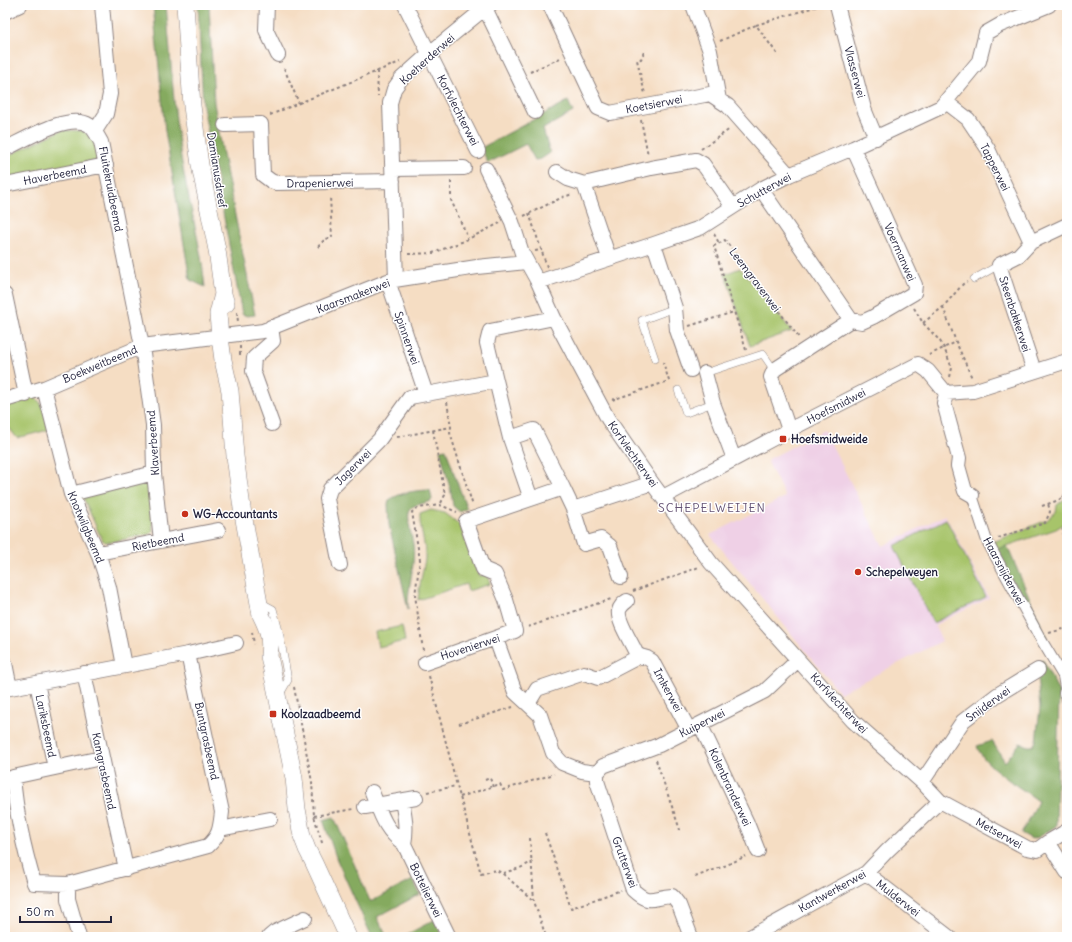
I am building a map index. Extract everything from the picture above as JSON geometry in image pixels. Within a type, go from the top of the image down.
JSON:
[{"type":"street","points":[[5,12],[20,5]]},
{"type":"street","points":[[95,131],[106,114],[110,94],[102,5]]},
{"type":"street","name":"Damianusdreef","points":[[185,5],[192,106],[200,165],[217,250],[223,294],[229,314],[233,360],[230,391],[239,486],[259,608],[260,638],[262,646],[269,656],[278,698],[294,778],[302,836],[348,937]]},
{"type":"street","points":[[267,5],[266,30],[278,55]]},
{"type":"street","name":"Korfvlechterwei","points":[[404,5],[430,53],[478,151]]},
{"type":"street","name":"Koetsierwei","points":[[550,5],[598,108],[610,113],[710,94],[728,106],[789,175]]},
{"type":"street","points":[[693,5],[708,46],[719,100]]},
{"type":"street","name":"Vlasserwei","points":[[837,5],[864,109],[876,138]]},
{"type":"street","name":"Koeherderwei","points":[[392,280],[393,175],[390,103],[394,89],[401,79],[487,6],[518,78],[535,112]]},
{"type":"street","name":"Schutterwei","points":[[538,282],[700,228],[761,189],[789,175],[876,138],[941,107],[979,61],[986,33],[1000,25],[1043,6]]},
{"type":"street","name":"Tapperwei","points":[[946,102],[968,119],[988,149],[1031,242]]},
{"type":"street","name":"Fluitekruidbeemd","points":[[5,149],[60,123],[76,121],[89,125],[95,131],[102,142],[142,346]]},
{"type":"street","points":[[226,125],[261,124]]},
{"type":"street","name":"Drapenierwei","points":[[261,124],[264,175],[276,183],[330,182],[393,175]]},
{"type":"street","name":"Voermanwei","points":[[851,320],[862,322],[873,317],[914,293],[915,285],[853,148]]},
{"type":"street","points":[[557,172],[585,187],[651,168],[696,160],[703,164],[733,207]]},
{"type":"street","name":"Haverbeemd","points":[[5,185],[106,165]]},
{"type":"street","points":[[393,175],[458,168]]},
{"type":"street","name":"Korfvlechterwei","points":[[486,169],[511,220],[526,262],[538,282],[554,318],[608,420],[652,483],[711,563],[852,721],[922,782],[940,801]]},
{"type":"street","points":[[585,187],[609,258]]},
{"type":"street","points":[[761,189],[851,320],[774,370],[771,377],[789,430]]},
{"type":"street","name":"Steenbakkerwei","points":[[1034,371],[999,265],[1019,255],[1031,242],[1067,226]]},
{"type":"street","points":[[654,244],[675,308],[677,330],[691,370]]},
{"type":"street","name":"Kaarsmakerwei","points":[[230,336],[263,331],[392,280],[477,267],[526,262]]},
{"type":"street","name":"Spinnerwei","points":[[392,280],[426,394]]},
{"type":"street","points":[[5,295],[26,395]]},
{"type":"street","points":[[531,499],[510,438],[487,343],[490,331],[554,318]]},
{"type":"street","points":[[271,328],[273,340],[254,358],[252,371],[272,424]]},
{"type":"street","name":"Boekweitbeemd","points":[[5,400],[26,395],[44,388],[142,346],[230,336]]},
{"type":"street","name":"Klaverbeemd","points":[[142,346],[153,425],[154,473],[160,541]]},
{"type":"street","points":[[918,364],[928,371],[946,393],[973,391],[1067,361]]},
{"type":"street","name":"Hoefsmidwei","points":[[663,497],[918,364]]},
{"type":"street","points":[[705,373],[713,403],[734,459]]},
{"type":"street","name":"Jagerwei","points":[[340,565],[327,499],[330,489],[379,440],[410,397],[496,381]]},
{"type":"street","name":"Knotwilgbeemd","points":[[44,388],[71,494],[98,553],[109,587],[124,666]]},
{"type":"street","name":"Haarsnijderwei","points":[[946,393],[944,403],[959,458],[958,466],[965,491],[972,495],[987,541],[1039,636],[1063,676],[1067,695]]},
{"type":"street","points":[[510,438],[534,430],[563,488],[584,544],[601,539],[610,546],[621,577]]},
{"type":"street","points":[[71,494],[154,473]]},
{"type":"street","points":[[572,509],[652,483]]},
{"type":"street","points":[[471,519],[563,488]]},
{"type":"street","name":"Hovenierwei","points":[[425,663],[515,631],[506,600],[494,574],[483,569],[471,519]]},
{"type":"street","name":"Rietbeemd","points":[[98,553],[218,530]]},
{"type":"street","name":"Imkerwei","points":[[627,602],[622,605],[619,612],[619,618],[636,653],[652,661],[694,727]]},
{"type":"street","points":[[496,639],[515,692],[540,715],[553,753],[562,763],[582,771],[597,773]]},
{"type":"street","points":[[5,663],[8,689],[188,654],[236,643]]},
{"type":"street","name":"Buntgrasbeemd","points":[[188,654],[222,812],[220,830]]},
{"type":"street","points":[[527,703],[537,689],[584,673],[598,678],[640,656]]},
{"type":"street","name":"Kuiperwei","points":[[597,773],[603,766],[652,747],[765,691],[798,660]]},
{"type":"street","name":"Snijderwei","points":[[922,782],[963,721],[997,695],[1054,660]]},
{"type":"street","name":"Kamgrasbeemd","points":[[84,673],[126,869]]},
{"type":"street","name":"Lariksbeemd","points":[[37,683],[55,768]]},
{"type":"street","name":"Kolenbranderwei","points":[[694,727],[747,823],[758,851]]},
{"type":"street","name":"Lariksbeemd","points":[[68,884],[34,883],[25,848],[13,777],[102,758]]},
{"type":"street","name":"Grutterwei","points":[[597,773],[597,781],[634,890],[640,897],[650,900],[662,896],[672,896],[679,905],[691,937]]},
{"type":"street","points":[[371,802],[409,799],[404,844]]},
{"type":"street","name":"Metserwei","points":[[940,801],[1027,848],[1037,850],[1067,830]]},
{"type":"street","name":"Kantwerkerwei","points":[[750,937],[866,873],[940,801]]},
{"type":"street","name":"Bottelierwei","points":[[371,802],[394,837],[404,844],[449,937]]},
{"type":"street","points":[[79,937],[68,899],[68,884],[208,846],[215,839],[220,830],[270,819]]},
{"type":"street","points":[[1048,842],[1067,872]]},
{"type":"street","name":"Mulderwei","points":[[866,873],[949,937]]},
{"type":"street","points":[[269,937],[275,932],[305,918]]},
{"type":"lane","points":[[974,279],[999,265]]},
{"type":"lane","points":[[655,359],[642,320],[675,308]]},
{"type":"lane","points":[[705,373],[763,354],[774,370]]},
{"type":"lane","points":[[678,390],[686,413],[713,403]]},
{"type":"lane","points":[[259,608],[273,609],[279,631],[288,680],[278,698]]},
{"type":"path","points":[[708,46],[756,25],[821,5]]},
{"type":"path","points":[[756,25],[778,55]]},
{"type":"path","points":[[518,78],[572,52]]},
{"type":"path","points":[[644,52],[641,59],[637,60],[651,168]]},
{"type":"path","points":[[278,55],[299,103]]},
{"type":"path","points":[[261,124],[265,118],[404,60]]},
{"type":"path","points":[[696,160],[698,151],[741,121]]},
{"type":"path","name":"Damianusdreef","points":[[212,135],[218,173]]},
{"type":"path","points":[[458,168],[451,200],[468,238]]},
{"type":"path","points":[[318,248],[325,238],[332,238],[330,182]]},
{"type":"path","points":[[405,254],[433,253],[530,213],[585,187]]},
{"type":"path","points":[[530,213],[548,269]]},
{"type":"path","name":"Leemgraverwei","points":[[748,359],[714,246],[725,240],[806,348]]},
{"type":"path","points":[[923,323],[942,307],[963,284],[974,279]]},
{"type":"path","points":[[908,296],[917,316],[940,340],[952,368],[946,393]]},
{"type":"path","points":[[230,336],[236,306]]},
{"type":"path","points":[[942,307],[956,342],[978,389]]},
{"type":"path","points":[[677,330],[734,312]]},
{"type":"path","points":[[918,364],[926,357],[956,342]]},
{"type":"path","points":[[600,404],[669,381],[662,359],[655,359]]},
{"type":"path","points":[[445,391],[451,427],[450,432],[471,519]]},
{"type":"path","name":"Jagerwei","points":[[379,440],[451,427]]},
{"type":"path","points":[[433,430],[445,495],[440,505]]},
{"type":"path","points":[[1042,506],[1059,500],[1067,493]]},
{"type":"path","points":[[1063,496],[1067,501]]},
{"type":"path","points":[[987,541],[1045,523],[1050,512],[1048,503]]},
{"type":"path","points":[[471,519],[440,505],[418,508],[412,512],[420,560],[415,595],[425,663],[481,874],[496,870],[502,873],[534,901]]},
{"type":"path","points":[[1067,523],[1062,531],[1067,548]]},
{"type":"path","points":[[1039,636],[1067,628]]},
{"type":"path","points":[[459,724],[527,703]]},
{"type":"path","points":[[652,747],[680,830]]},
{"type":"path","points":[[460,797],[500,784],[503,790],[556,773],[562,763]]},
{"type":"path","points":[[485,780],[490,778],[493,786]]},
{"type":"path","points":[[409,799],[420,794],[457,786]]},
{"type":"path","points":[[314,816],[371,802]]},
{"type":"path","points":[[545,833],[571,908],[632,886]]},
{"type":"path","points":[[530,838],[534,901],[546,937]]},
{"type":"path","points":[[695,877],[758,851]]},
{"type":"path","points":[[502,873],[520,868],[532,862]]},
{"type":"shaded area","name":"Schepelweyen","points":[[824,430],[883,546],[945,515],[989,598],[935,625],[942,641],[840,693],[710,535],[785,497],[767,460]]},
{"type":"green space","points":[[153,5],[166,5],[178,138],[201,254],[205,287],[190,280],[165,131]]},
{"type":"green space","points":[[198,5],[209,5],[214,103],[255,315],[247,316],[242,314],[203,106]]},
{"type":"green space","points":[[568,101],[573,112],[543,129],[550,153],[541,159],[535,160],[526,144],[488,163],[481,148]]},
{"type":"green space","points":[[62,130],[84,131],[97,144],[98,161],[5,180],[5,157]]},
{"type":"green space","points":[[740,268],[792,331],[750,346],[725,274]]},
{"type":"green space","points":[[34,397],[43,407],[48,430],[17,438],[10,429],[5,428],[5,405]]},
{"type":"green space","points":[[446,449],[467,509],[460,512],[453,506],[451,492],[440,450]]},
{"type":"green space","points":[[140,482],[147,483],[150,487],[153,531],[150,534],[105,542],[102,540],[83,497]]},
{"type":"green space","points":[[430,490],[431,501],[414,506],[409,511],[414,552],[408,609],[389,525],[388,504],[389,500],[398,495],[412,491]]},
{"type":"green space","points":[[1067,497],[1067,522],[1056,529],[995,550],[991,543],[1047,520],[1056,512],[1057,505]]},
{"type":"green space","points":[[431,510],[445,513],[459,524],[479,576],[487,574],[490,584],[468,591],[466,584],[418,600],[425,559],[420,525],[420,514]]},
{"type":"green space","points":[[946,519],[986,597],[933,623],[894,546]]},
{"type":"green space","points":[[1007,546],[1060,668],[995,550]]},
{"type":"green space","points":[[402,626],[405,641],[378,647],[375,632]]},
{"type":"green space","points":[[1043,660],[1059,692],[1056,826],[1039,837],[1032,839],[1021,833],[1038,801],[1012,783],[986,761],[977,746],[992,741],[1005,762],[1020,743],[1033,746],[1036,741],[1040,708],[1037,677],[1031,666]]},
{"type":"green space","points":[[334,817],[370,901],[413,880],[420,894],[377,917],[387,937],[372,937],[337,860],[323,820]]},
{"type":"green space","points":[[434,920],[442,934],[436,937],[402,937]]},
{"type":"place","name":"Hoefsmidweide","points":[[783,439]]},
{"type":"place","name":"WG-Accountants","points":[[185,514]]},
{"type":"place","name":"Schepelweyen","points":[[858,572]]},
{"type":"place","name":"Koolzaadbeemd","points":[[273,714]]},
{"type":"district","name":"SCHEPELWEIJEN","points":[[712,508]]}]
